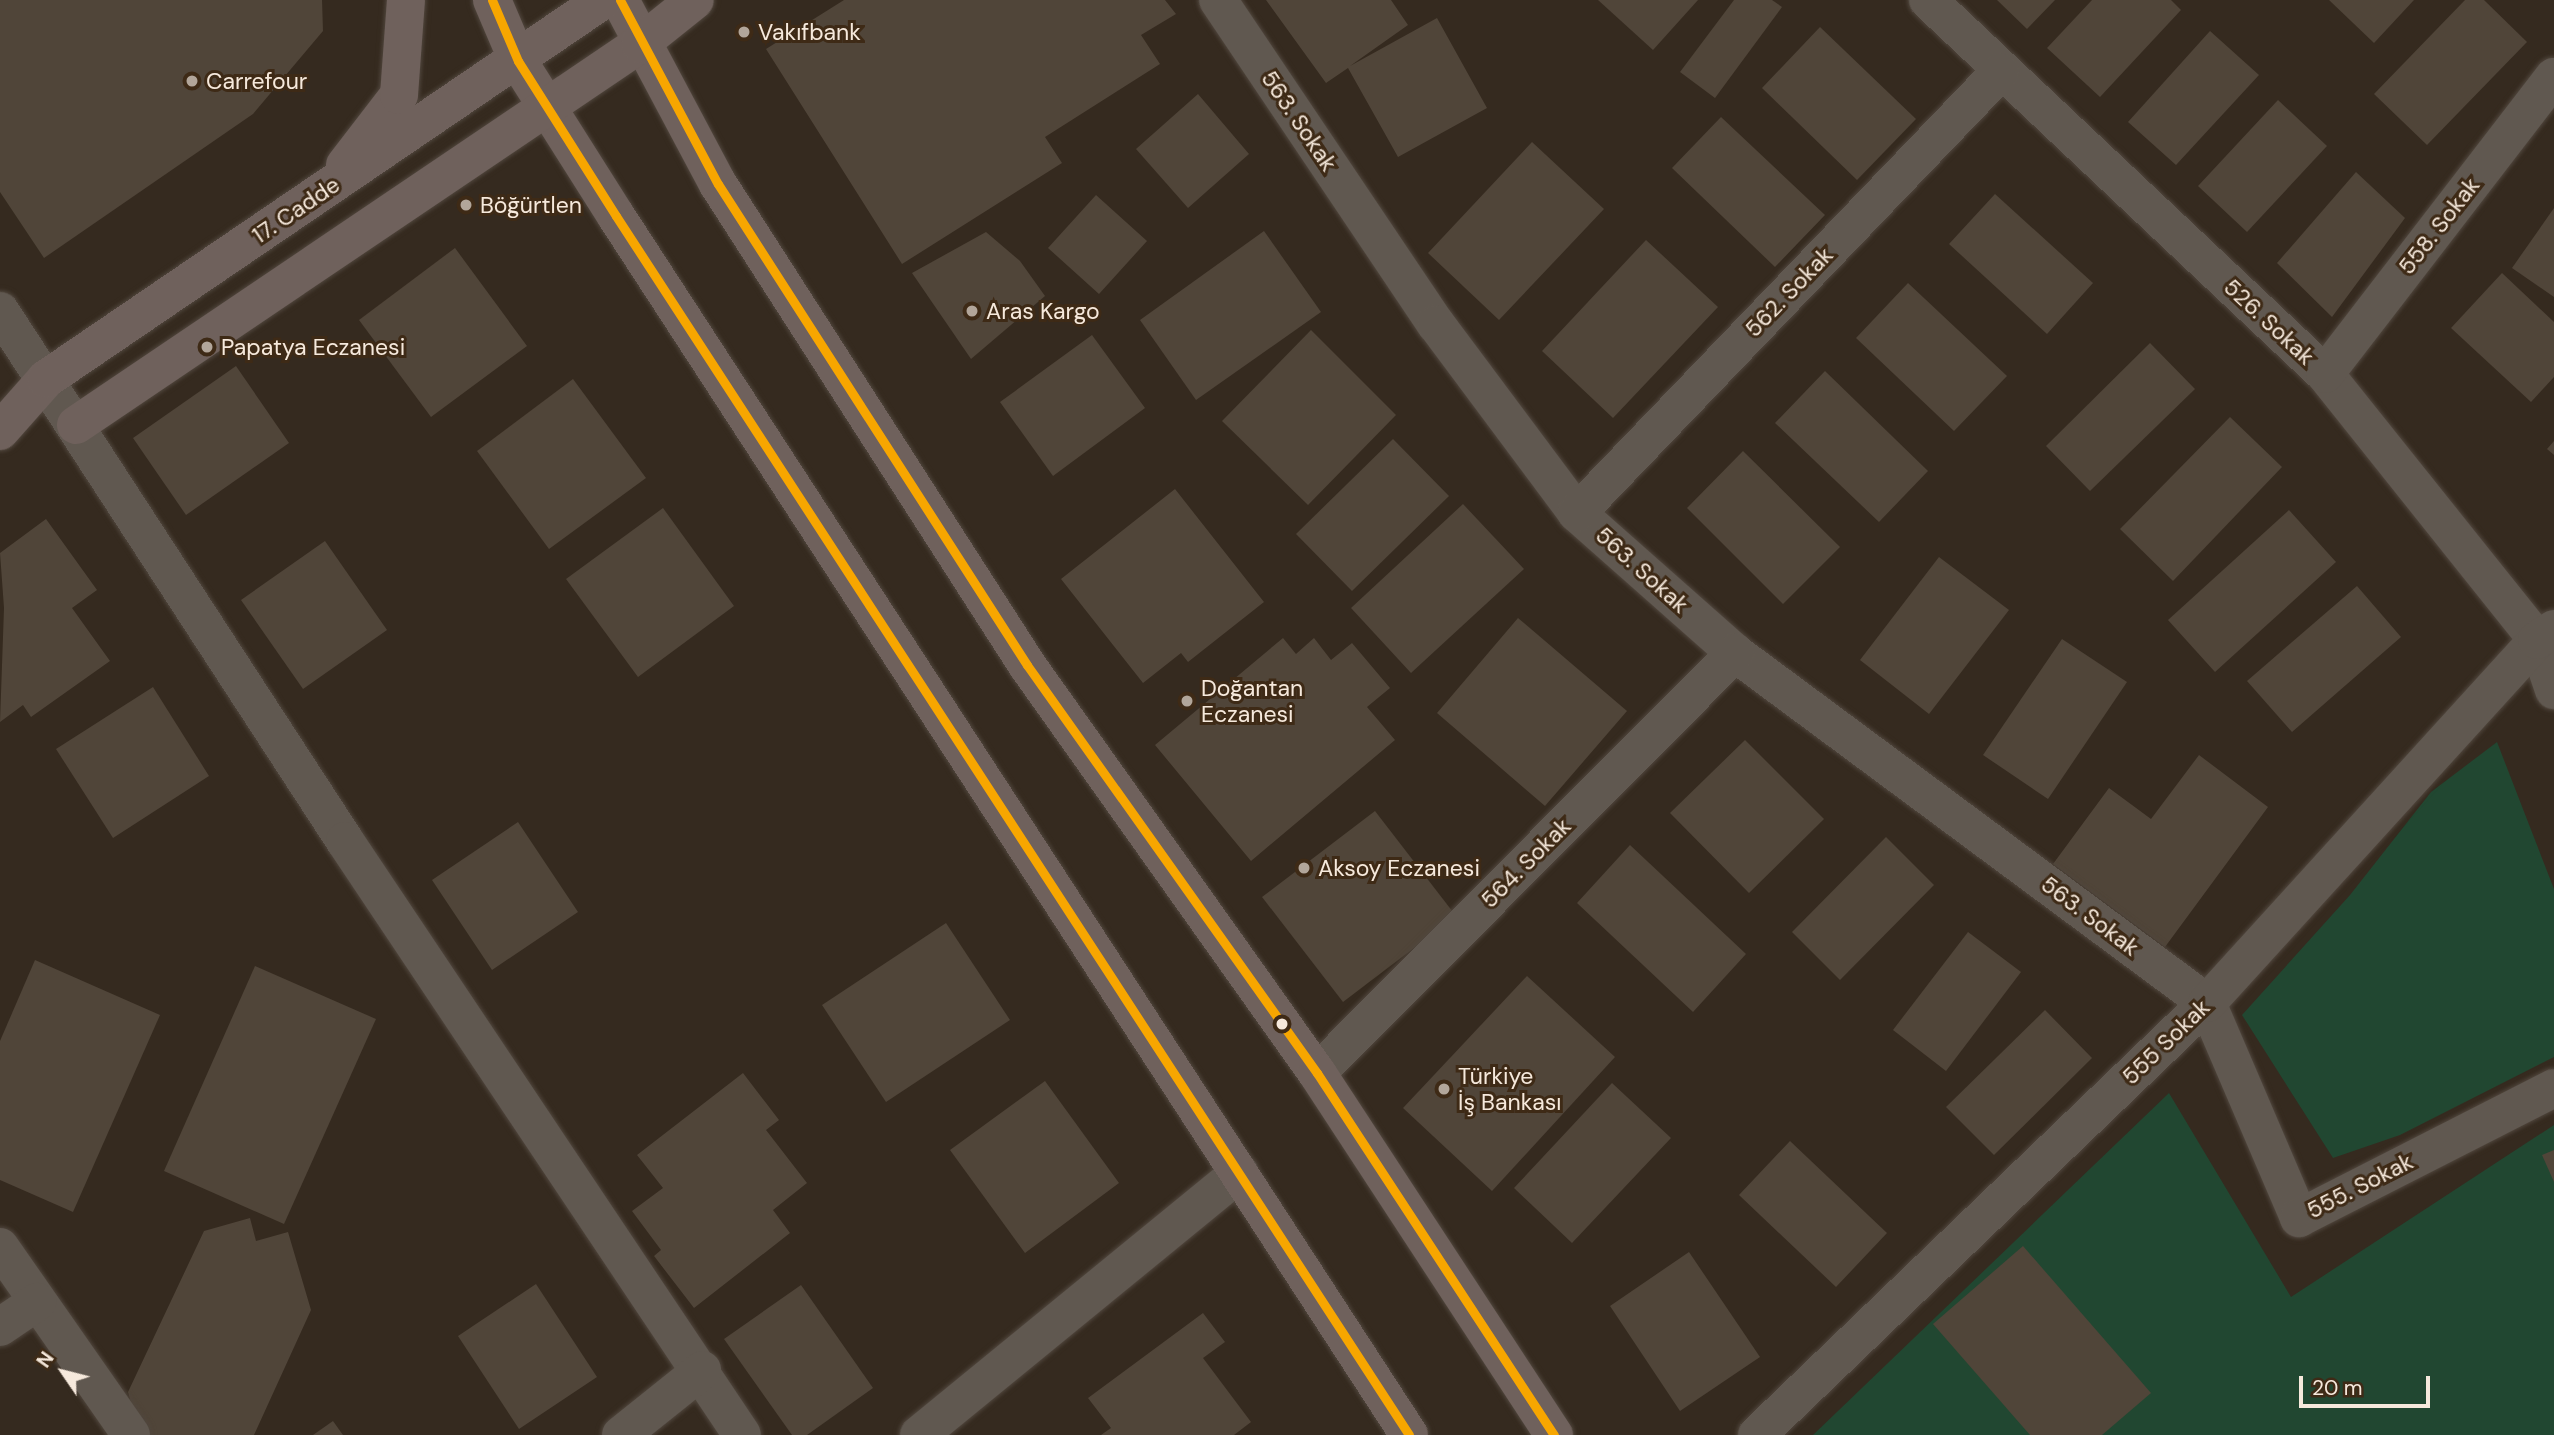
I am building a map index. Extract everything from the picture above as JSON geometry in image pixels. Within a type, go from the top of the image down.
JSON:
[{"type":"main road","points":[[327,190],[399,95],[406,0]]},
{"type":"main road","points":[[492,0],[518,61],[1409,1435]]},
{"type":"main road","name":"17. Cadde","points":[[0,431],[46,379],[518,61],[603,0]]},
{"type":"main road","points":[[620,0],[640,44],[718,184],[1027,665],[1317,1073],[1553,1435]]},
{"type":"main road","points":[[76,425],[546,104],[640,44],[695,0]]},
{"type":"street","name":"563. Sokak","points":[[1218,0],[1436,324],[1577,513],[1735,653],[2207,1003]]},
{"type":"street","name":"526. Sokak","points":[[1928,0],[2000,72],[2325,374],[2545,634],[2554,690]]},
{"type":"street","name":"562. Sokak","points":[[1577,513],[2000,72]]},
{"type":"street","name":"558. Sokak","points":[[2325,374],[2554,77]]},
{"type":"street","points":[[0,311],[345,841],[702,1370],[742,1435]]},
{"type":"street","name":"555 Sokak","points":[[1757,1435],[2207,1003],[2545,634]]},
{"type":"street","name":"564. Sokak","points":[[1317,1073],[1735,653]]},
{"type":"street","name":"555. Sokak","points":[[2207,1003],[2299,1218],[2554,1088]]},
{"type":"street","points":[[919,1435],[1239,1173]]},
{"type":"street","points":[[0,1247],[131,1435]]},
{"type":"street","points":[[0,1327],[37,1302]]},
{"type":"street","points":[[621,1435],[702,1370]]},
{"type":"green space","points":[[2497,742],[2554,889],[2554,1057],[2400,1135],[2333,1158],[2242,1015],[2350,895],[2431,792]]},
{"type":"green space","points":[[2169,1093],[2291,1297],[2554,1125],[2554,1435],[1813,1435]]},
{"type":"building","points":[[0,0],[322,0],[323,31],[253,114],[44,258],[0,192]]},
{"type":"building","points":[[844,0],[1165,0],[1176,14],[1141,35],[1160,64],[1045,137],[1062,163],[902,264],[766,49]]},
{"type":"building","points":[[1266,0],[1391,0],[1408,25],[1350,66],[1437,18],[1487,108],[1398,157],[1348,68],[1326,83]]},
{"type":"building","points":[[1598,0],[1698,0],[1653,50]]},
{"type":"building","points":[[1734,0],[1772,0],[1782,7],[1715,98],[1680,72]]},
{"type":"building","points":[[1997,0],[2055,0],[2027,29]]},
{"type":"building","points":[[2092,0],[2171,0],[2181,10],[2100,97],[2047,48]]},
{"type":"building","points":[[2329,0],[2414,0],[2374,43]]},
{"type":"building","points":[[2465,0],[2484,0],[2527,42],[2427,145],[2374,94]]},
{"type":"building","points":[[1820,27],[1916,119],[1857,180],[1762,88]]},
{"type":"building","points":[[2210,31],[2259,75],[2176,165],[2128,122]]},
{"type":"building","points":[[1198,94],[1249,154],[1188,208],[1136,149]]},
{"type":"building","points":[[2278,100],[2327,146],[2247,232],[2198,186]]},
{"type":"building","points":[[1721,117],[1825,215],[1775,267],[1672,168]]},
{"type":"building","points":[[1532,142],[1604,209],[1499,320],[1428,253]]},
{"type":"building","points":[[2356,172],[2405,218],[2332,317],[2277,263]]},
{"type":"building","points":[[1995,194],[2093,283],[2047,334],[1949,244]]},
{"type":"building","points":[[1096,195],[1147,241],[1099,294],[1048,248]]},
{"type":"building","points":[[2554,208],[2554,297],[2512,268]]},
{"type":"building","points":[[1264,231],[1321,312],[1196,400],[1140,320]]},
{"type":"building","points":[[986,232],[1020,261],[1045,296],[971,359],[912,273]]},
{"type":"building","points":[[1646,240],[1718,307],[1613,418],[1542,351]]},
{"type":"building","points":[[455,248],[527,346],[431,417],[359,320]]},
{"type":"building","points":[[2502,273],[2554,322],[2554,377],[2531,402],[2451,328]]},
{"type":"building","points":[[1908,283],[2007,376],[1954,431],[1856,338]]},
{"type":"building","points":[[1311,330],[1396,415],[1308,505],[1222,421]]},
{"type":"building","points":[[1092,335],[1145,408],[1053,476],[1000,402]]},
{"type":"building","points":[[2150,343],[2195,389],[2090,491],[2046,446]]},
{"type":"building","points":[[236,366],[289,443],[186,515],[133,438]]},
{"type":"building","points":[[1825,371],[1928,471],[1879,522],[1775,423]]},
{"type":"building","points":[[573,379],[646,478],[549,549],[477,451]]},
{"type":"building","points":[[2230,417],[2282,467],[2173,581],[2120,529]]},
{"type":"building","points":[[1393,439],[1449,496],[1352,591],[1296,534]]},
{"type":"building","points":[[2554,441],[2554,455],[2547,449]]},
{"type":"building","points":[[1743,451],[1840,547],[1783,604],[1687,508]]},
{"type":"building","points":[[1175,489],[1264,602],[1188,662],[1181,653],[1143,683],[1061,579]]},
{"type":"building","points":[[1463,504],[1524,569],[1411,673],[1351,608]]},
{"type":"building","points":[[663,508],[734,606],[638,677],[566,579]]},
{"type":"building","points":[[2289,510],[2336,562],[2215,672],[2168,620]]},
{"type":"building","points":[[46,519],[97,590],[72,608],[110,661],[31,717],[23,705],[0,722],[4,608],[0,553]]},
{"type":"building","points":[[325,541],[387,630],[303,689],[241,600]]},
{"type":"building","points":[[1939,557],[2009,610],[1929,714],[1860,660]]},
{"type":"building","points":[[2357,586],[2401,637],[2292,732],[2247,681]]},
{"type":"building","points":[[1518,618],[1627,711],[1545,806],[1437,713]]},
{"type":"building","points":[[1283,638],[1296,654],[1314,638],[1331,660],[1352,643],[1390,688],[1367,707],[1395,740],[1251,861],[1155,745]]},
{"type":"building","points":[[2062,639],[2127,682],[2048,799],[1983,755]]},
{"type":"building","points":[[153,687],[209,776],[113,838],[56,749]]},
{"type":"building","points":[[1745,740],[1824,819],[1749,893],[1670,813]]},
{"type":"building","points":[[2199,755],[2268,807],[2165,947],[2053,864],[2109,788],[2151,819]]},
{"type":"building","points":[[1375,811],[1456,916],[1343,1002],[1262,897]]},
{"type":"building","points":[[518,822],[578,912],[492,970],[432,880]]},
{"type":"building","points":[[1886,837],[1934,885],[1840,980],[1792,932]]},
{"type":"building","points":[[1630,845],[1746,954],[1693,1012],[1577,903]]},
{"type":"building","points":[[946,923],[1010,1020],[886,1102],[822,1005]]},
{"type":"building","points":[[1968,932],[2021,972],[1946,1071],[1893,1030]]},
{"type":"building","points":[[35,960],[160,1015],[73,1212],[0,1180],[0,1041]]},
{"type":"building","points":[[255,966],[376,1019],[284,1224],[164,1171]]},
{"type":"building","points":[[1527,976],[1615,1057],[1492,1191],[1403,1108]]},
{"type":"building","points":[[2045,1010],[2092,1058],[1994,1155],[1946,1107]]},
{"type":"building","points":[[743,1073],[779,1120],[766,1130],[807,1183],[773,1210],[790,1233],[694,1308],[654,1256],[661,1250],[632,1211],[663,1188],[637,1155]]},
{"type":"building","points":[[1045,1081],[1119,1183],[1025,1253],[950,1150]]},
{"type":"building","points":[[1612,1083],[1671,1138],[1572,1243],[1514,1188]]},
{"type":"building","points":[[1790,1141],[1887,1233],[1836,1287],[1739,1195]]},
{"type":"building","points":[[2554,1150],[2554,1182],[2542,1155]]},
{"type":"building","points":[[250,1218],[256,1241],[288,1232],[311,1310],[254,1435],[140,1435],[128,1392],[204,1231]]},
{"type":"building","points":[[2023,1246],[2151,1393],[2102,1435],[2030,1435],[1933,1324]]},
{"type":"building","points":[[1689,1252],[1760,1357],[1680,1411],[1610,1306]]},
{"type":"building","points":[[536,1284],[597,1377],[519,1429],[458,1336]]},
{"type":"building","points":[[801,1285],[873,1388],[807,1435],[792,1435],[724,1339]]},
{"type":"building","points":[[1203,1313],[1225,1342],[1203,1358],[1251,1422],[1234,1435],[1101,1435],[1111,1428],[1088,1398]]},
{"type":"building","points":[[333,1421],[343,1435],[313,1435]]},
{"type":"transit line","points":[[492,0],[518,61],[616,216],[1409,1435]]},
{"type":"transit line","points":[[620,0],[718,184],[1027,665],[1317,1073],[1554,1435]]},
{"type":"place","name":"Vakıfbank","points":[[744,32]]},
{"type":"place","name":"Carrefour","points":[[192,81]]},
{"type":"place","name":"Böğürtlen","points":[[466,205]]},
{"type":"place","name":"Aras Kargo","points":[[972,311]]},
{"type":"place","name":"Papatya Eczanesi","points":[[207,347]]},
{"type":"place","name":"Doğantan Eczanesi","points":[[1187,701]]},
{"type":"place","name":"Aksoy Eczanesi","points":[[1304,868]]},
{"type":"place","name":"Türkiye İş Bankası","points":[[1444,1089]]}]
